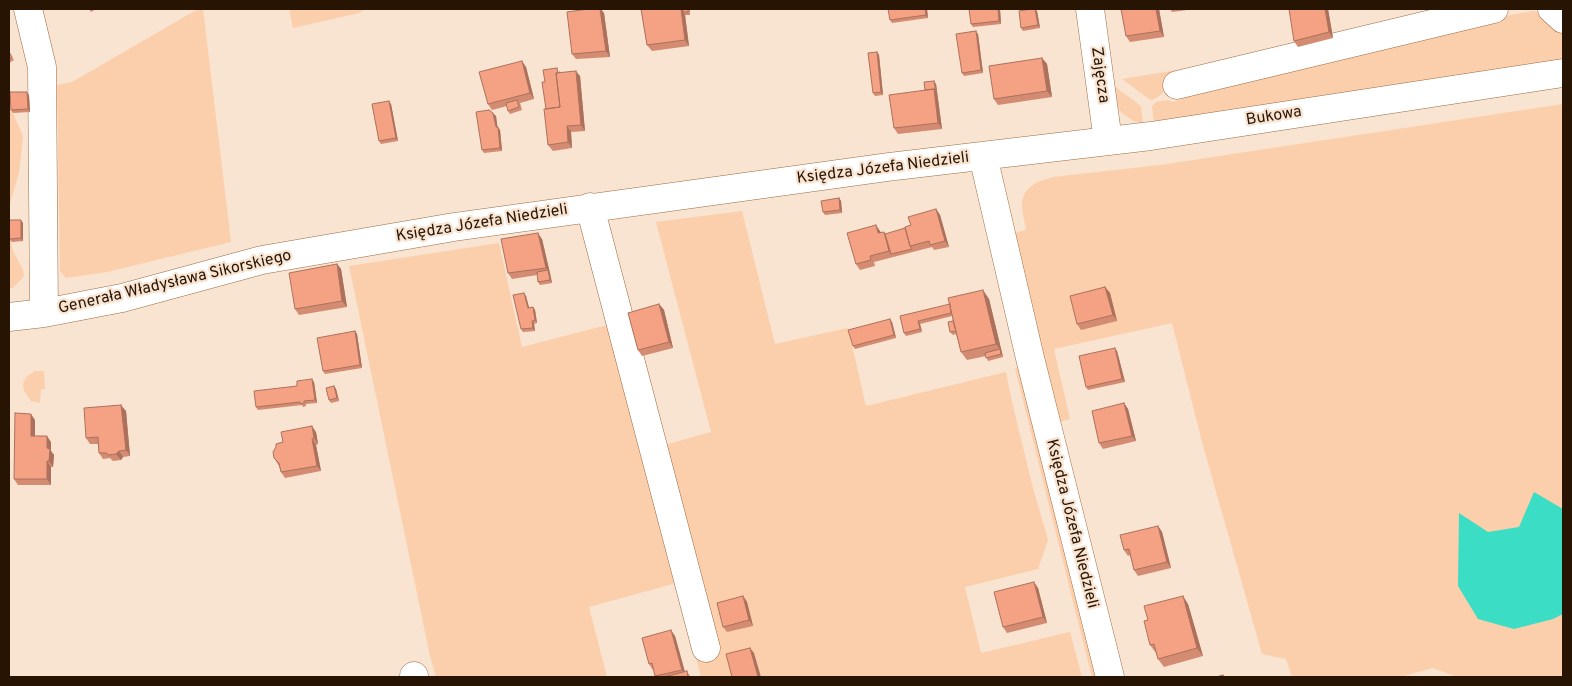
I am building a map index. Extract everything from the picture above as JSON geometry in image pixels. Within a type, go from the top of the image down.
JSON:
[{"type":"street","points":[[28,9],[40,59],[42,76],[44,313]]},
{"type":"street","name":"Zajęcza","points":[[1090,9],[1108,141]]},
{"type":"street","points":[[1177,85],[1494,9]]},
{"type":"street","points":[[1552,9],[1563,20]]},
{"type":"street","name":"Bukowa","points":[[983,156],[1108,141],[1563,73]]},
{"type":"street","name":"Księdza Józefa Niedzieli","points":[[341,246],[590,207],[983,156],[1030,358],[1110,677]]},
{"type":"street","points":[[590,207],[706,648]]},
{"type":"street","name":"Generała Władysława Sikorskiego","points":[[9,317],[44,313],[122,298],[262,260],[341,246]]},
{"type":"shaded area","points":[[198,9],[203,9],[231,242],[107,272],[66,278],[60,271],[57,85],[72,82]]},
{"type":"shaded area","points":[[289,9],[365,9],[359,13],[293,28]]},
{"type":"shaded area","points":[[1533,11],[1540,12],[1560,27],[1563,34],[1563,60],[1154,122],[1152,106],[1156,102],[1167,100],[1173,102],[1191,95],[1498,17]]},
{"type":"shaded area","points":[[1288,52],[1175,82],[1152,100],[1122,79]]},
{"type":"shaded area","points":[[1114,86],[1141,106],[1143,124],[1123,114],[1118,108]]},
{"type":"shaded area","points":[[9,104],[23,136],[19,173],[9,207]]},
{"type":"shaded area","points":[[1563,104],[1563,677],[1457,677],[1433,668],[1400,677],[1292,677],[1286,659],[1262,654],[1202,442],[1172,323],[1054,349],[1070,419],[1060,422],[1014,233],[1026,230],[1022,208],[1025,193],[1037,182],[1053,177],[1160,165]]},
{"type":"shaded area","points":[[742,211],[775,344],[848,328],[866,406],[1006,372],[1033,488],[1048,540],[1038,569],[965,587],[981,653],[1070,632],[1082,677],[701,677],[676,583],[589,607],[607,677],[436,677],[430,656],[349,266],[499,243],[522,347],[611,324],[661,446],[711,432],[656,222]]},
{"type":"shaded area","points":[[9,234],[13,251],[23,270],[24,276],[13,288],[9,288]]},
{"type":"shaded area","points":[[1020,367],[1096,677],[1092,677],[1015,368]]},
{"type":"shaded area","points":[[35,371],[44,371],[45,389],[41,389],[40,403],[31,401],[24,391],[23,384],[26,377]]},
{"type":"water","points":[[1534,492],[1563,509],[1563,614],[1553,619],[1514,629],[1478,619],[1458,586],[1459,513],[1488,532],[1519,527]]},
{"type":"building","points":[[600,9],[606,51],[572,54],[567,12]]},
{"type":"building","points":[[641,9],[681,9],[685,40],[647,45]]},
{"type":"building","points":[[888,9],[925,9],[926,15],[890,20]]},
{"type":"building","points":[[969,9],[998,9],[999,21],[971,24]]},
{"type":"building","points":[[1035,9],[1038,25],[1021,28],[1019,11]]},
{"type":"building","points":[[1121,9],[1156,9],[1160,31],[1126,36]]},
{"type":"building","points":[[1289,9],[1325,9],[1329,32],[1294,41]]},
{"type":"building","points":[[976,31],[981,70],[962,73],[956,34]]},
{"type":"building","points":[[877,52],[881,92],[873,93],[868,53]]},
{"type":"building","points":[[1042,58],[1047,91],[994,99],[989,66]]},
{"type":"building","points":[[522,61],[530,93],[488,104],[479,72]]},
{"type":"building","points":[[557,68],[560,107],[546,109],[542,82],[545,82],[543,70]]},
{"type":"building","points":[[576,71],[581,125],[567,126],[568,142],[548,145],[544,109],[560,107],[556,73]]},
{"type":"building","points":[[934,81],[936,92],[934,89],[925,90],[924,82]]},
{"type":"building","points":[[934,89],[938,123],[894,128],[889,95]]},
{"type":"building","points":[[10,92],[27,92],[28,109],[11,110]]},
{"type":"building","points":[[517,100],[519,107],[508,111],[506,103]]},
{"type":"building","points":[[389,101],[396,138],[379,141],[372,104]]},
{"type":"building","points":[[489,110],[493,113],[496,127],[498,127],[500,148],[482,150],[476,112]]},
{"type":"building","points":[[839,198],[840,210],[823,212],[821,201]]},
{"type":"building","points":[[936,209],[945,241],[930,245],[929,241],[910,246],[905,227],[911,225],[908,217]]},
{"type":"building","points":[[9,220],[21,220],[21,238],[9,239]]},
{"type":"building","points":[[876,225],[878,233],[884,232],[889,251],[870,256],[871,260],[856,264],[847,233]]},
{"type":"building","points":[[905,228],[912,249],[891,254],[885,234]]},
{"type":"building","points":[[538,233],[546,268],[508,273],[501,239]]},
{"type":"building","points":[[337,264],[342,301],[295,309],[289,273]]},
{"type":"building","points":[[548,270],[550,280],[538,282],[537,272]]},
{"type":"building","points":[[1105,287],[1113,315],[1077,324],[1070,296]]},
{"type":"building","points":[[983,290],[996,344],[961,352],[948,298]]},
{"type":"building","points":[[524,293],[528,308],[533,307],[535,320],[532,321],[533,328],[521,329],[513,295]]},
{"type":"building","points":[[659,304],[669,342],[638,350],[628,313]]},
{"type":"building","points":[[950,304],[951,313],[918,321],[920,329],[904,333],[900,316]]},
{"type":"building","points":[[890,319],[894,335],[853,346],[848,330]]},
{"type":"building","points":[[953,321],[956,331],[950,332],[948,322]]},
{"type":"building","points":[[355,331],[360,365],[323,371],[317,338]]},
{"type":"building","points":[[1115,348],[1122,379],[1086,387],[1079,356]]},
{"type":"building","points":[[1000,349],[1001,354],[986,358],[985,353]]},
{"type":"building","points":[[312,379],[315,400],[304,401],[301,404],[300,402],[256,407],[254,391],[297,386],[297,381]]},
{"type":"building","points":[[334,386],[337,398],[329,400],[326,388]]},
{"type":"building","points":[[1124,403],[1132,436],[1099,443],[1092,411]]},
{"type":"building","points":[[121,405],[126,450],[109,455],[99,453],[98,437],[86,438],[84,408]]},
{"type":"building","points":[[15,413],[31,414],[31,436],[47,436],[47,448],[50,449],[49,461],[47,461],[47,479],[14,479]]},
{"type":"building","points":[[312,426],[314,438],[312,439],[317,466],[281,472],[273,452],[276,444],[283,442],[281,432]]},
{"type":"building","points":[[1158,526],[1167,562],[1134,570],[1129,549],[1124,550],[1120,535]]},
{"type":"building","points":[[1034,582],[1043,617],[1003,627],[994,592]]},
{"type":"building","points":[[743,596],[749,620],[723,627],[717,603]]},
{"type":"building","points":[[1183,596],[1197,648],[1158,659],[1154,644],[1150,645],[1144,621],[1148,620],[1144,606]]},
{"type":"building","points":[[671,630],[682,670],[655,676],[652,663],[649,664],[642,638]]},
{"type":"building","points":[[750,648],[758,677],[732,677],[726,654]]},
{"type":"building","points":[[687,671],[688,677],[664,677]]}]
